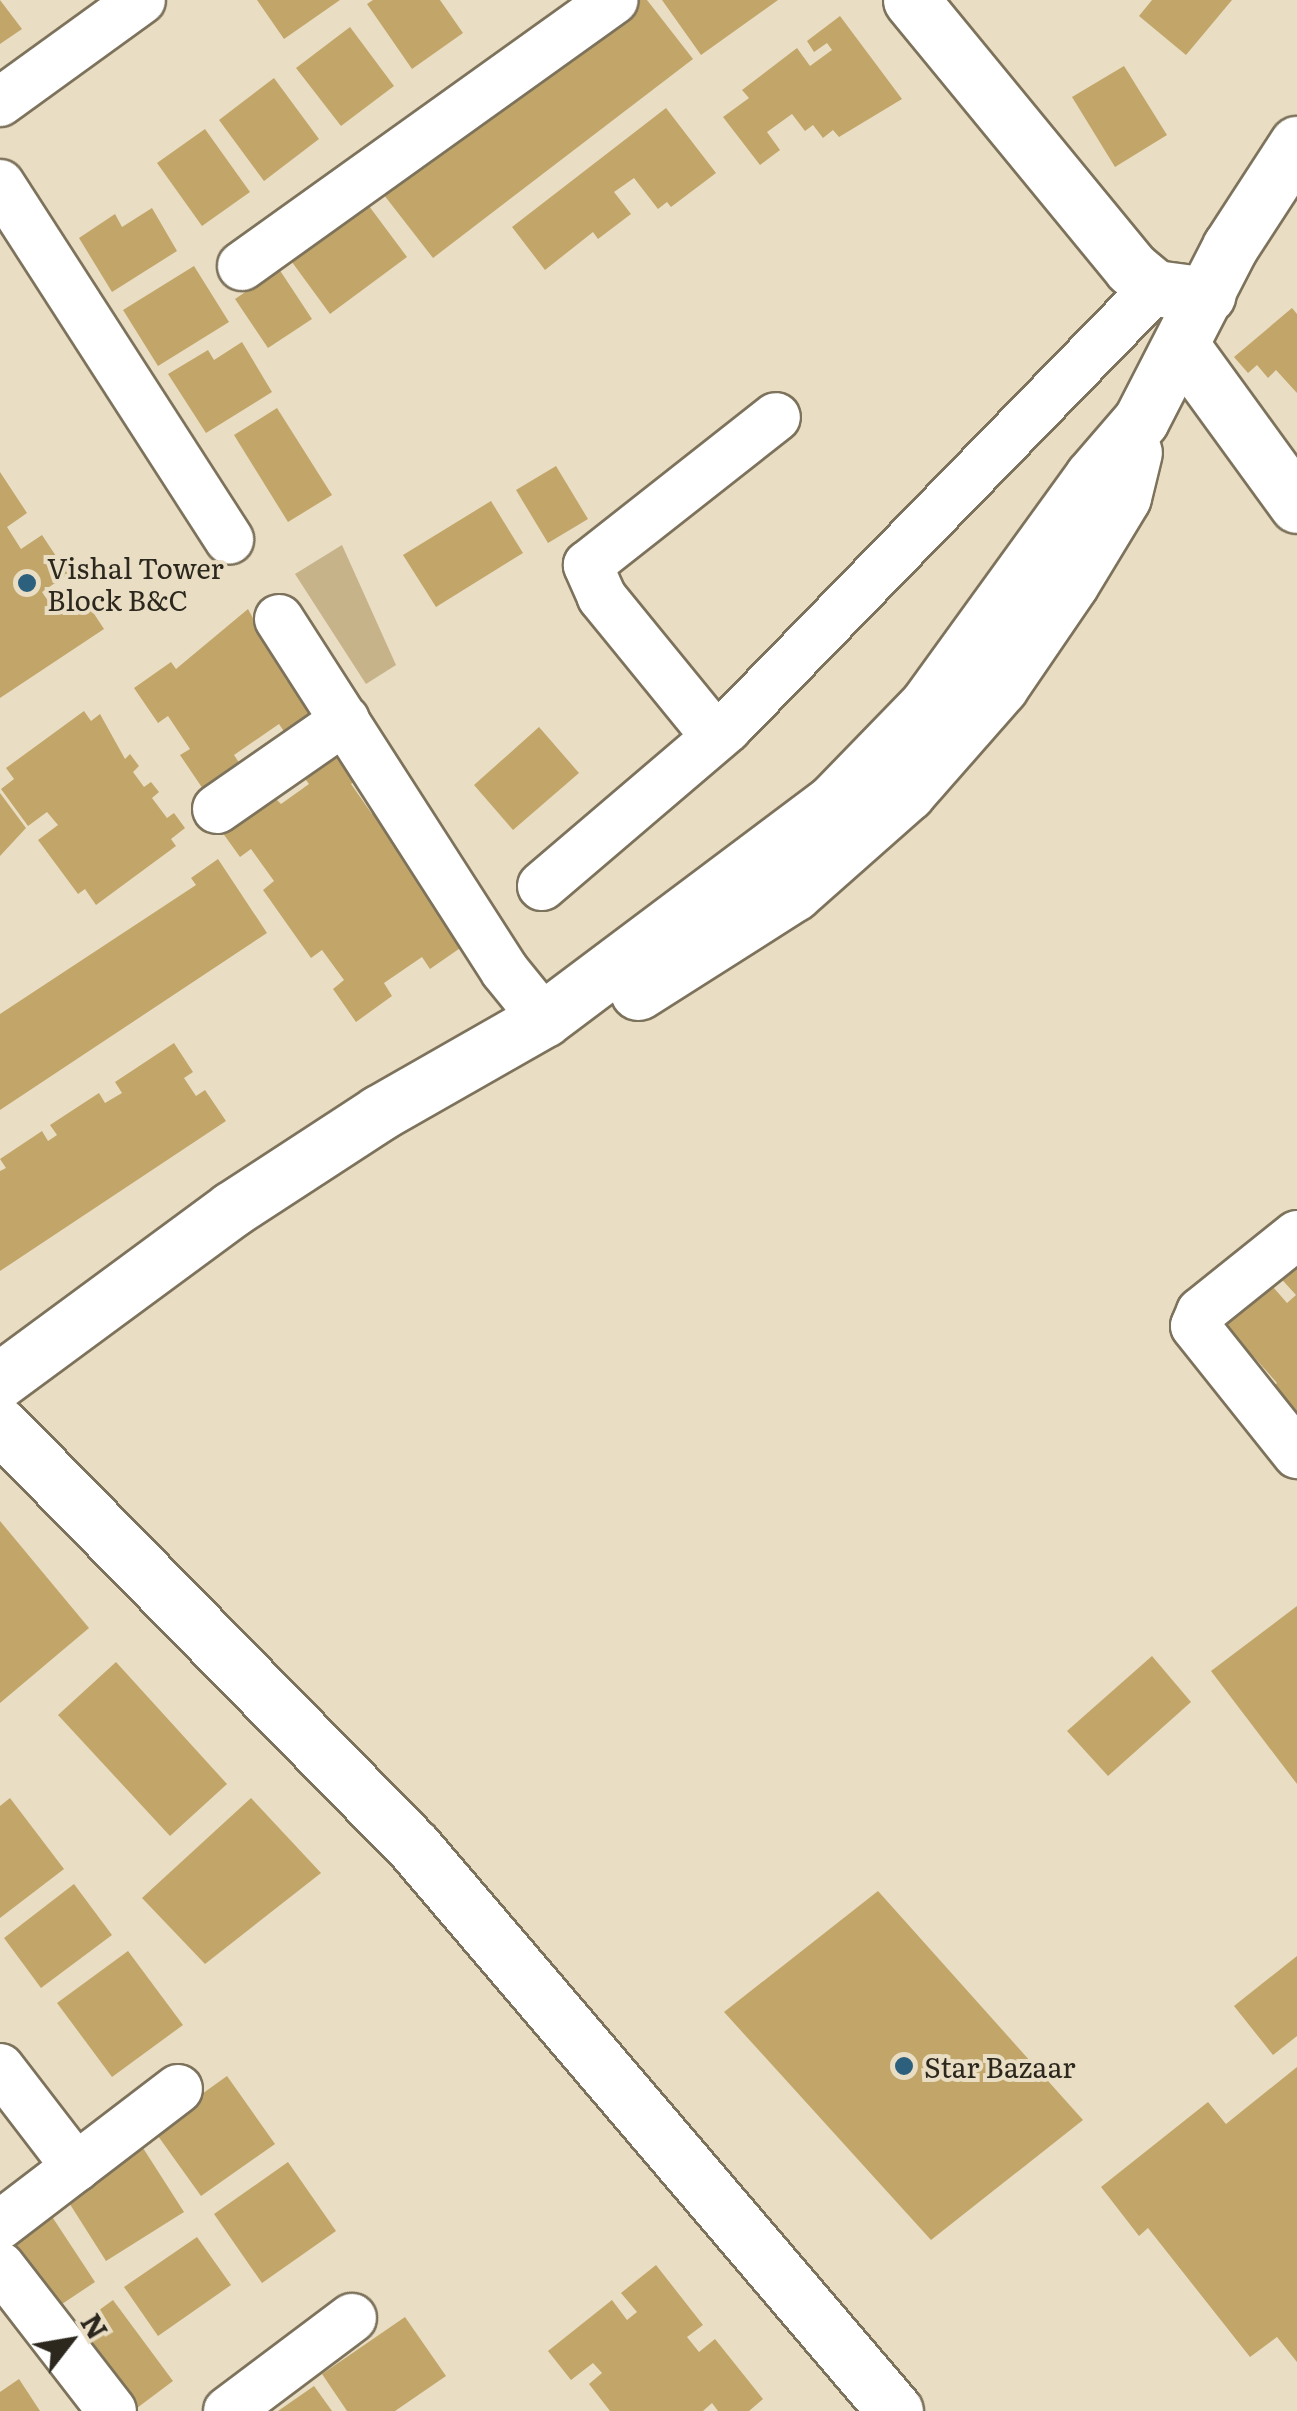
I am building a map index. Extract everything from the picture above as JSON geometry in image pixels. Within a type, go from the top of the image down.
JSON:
[{"type":"street","points":[[0,102],[141,0]]},
{"type":"street","points":[[242,266],[613,0]]},
{"type":"street","points":[[912,0],[1130,268],[1182,292]]},
{"type":"street","points":[[542,886],[716,737],[1230,247],[1297,144]]},
{"type":"street","points":[[0,184],[229,540]]},
{"type":"street","points":[[0,1380],[232,1209],[379,1113],[544,1019],[581,1024],[682,966],[794,893],[907,793],[1000,687],[1123,497],[1141,420],[1183,348],[1182,292]]},
{"type":"street","points":[[1183,348],[1297,504]]},
{"type":"street","points":[[716,737],[602,597],[588,565],[776,416]]},
{"type":"street","points":[[280,618],[505,971],[544,1019]]},
{"type":"street","points":[[217,809],[345,720]]},
{"type":"street","points":[[1297,1235],[1201,1312],[1196,1326],[1297,1454]]},
{"type":"street","points":[[0,1425],[414,1847],[895,2411]]},
{"type":"street","points":[[0,2068],[76,2168]]},
{"type":"street","points":[[0,2225],[178,2088]]},
{"type":"street","points":[[0,2266],[112,2411]]},
{"type":"street","points":[[228,2411],[352,2318]]},
{"type":"shaded area","points":[[342,545],[396,665],[366,684],[295,574]]},
{"type":"building","points":[[0,0],[22,29],[0,44]]},
{"type":"building","points":[[257,0],[340,0],[284,39]]},
{"type":"building","points":[[373,0],[440,0],[463,33],[412,69],[367,4]]},
{"type":"building","points":[[638,0],[647,0],[693,59],[433,258],[384,195]]},
{"type":"building","points":[[662,0],[778,0],[701,55]]},
{"type":"building","points":[[1152,0],[1232,0],[1186,55],[1139,16]]},
{"type":"building","points":[[840,16],[902,99],[839,137],[833,130],[823,138],[813,125],[805,131],[792,114],[767,132],[780,150],[760,165],[723,117],[749,98],[742,90],[797,48],[810,66],[832,50],[827,43],[814,52],[807,41]]},
{"type":"building","points":[[350,27],[394,86],[341,126],[296,68]]},
{"type":"building","points":[[1124,66],[1167,135],[1115,167],[1072,97]]},
{"type":"building","points":[[274,78],[319,139],[264,181],[219,120]]},
{"type":"building","points":[[666,108],[716,173],[671,207],[667,202],[658,209],[634,178],[614,192],[631,214],[598,239],[593,232],[545,270],[512,227]]},
{"type":"building","points":[[205,129],[250,192],[202,226],[157,163]]},
{"type":"building","points":[[366,202],[407,257],[330,314],[289,258]]},
{"type":"building","points":[[152,208],[177,251],[112,292],[79,238],[115,214],[122,227]]},
{"type":"building","points":[[194,266],[229,322],[158,366],[123,310]]},
{"type":"building","points":[[279,269],[312,319],[268,348],[235,299]]},
{"type":"building","points":[[1292,308],[1297,314],[1297,393],[1276,370],[1268,378],[1257,365],[1248,373],[1234,357]]},
{"type":"building","points":[[242,342],[272,392],[206,433],[168,374],[208,350],[214,360]]},
{"type":"building","points":[[277,408],[332,495],[288,522],[234,435]]},
{"type":"building","points":[[556,466],[588,519],[548,543],[516,490]]},
{"type":"building","name":"Vishal Tower Block B&C","points":[[0,472],[27,513],[7,527],[21,549],[42,535],[68,574],[42,592],[57,614],[83,597],[104,629],[0,698]]},
{"type":"building","points":[[491,501],[523,553],[436,607],[403,555]]},
{"type":"building","points":[[248,609],[287,681],[294,676],[317,710],[285,733],[279,724],[234,755],[240,764],[203,789],[180,755],[190,749],[168,716],[158,723],[134,688],[171,662],[176,669]]},
{"type":"building","points":[[84,711],[91,721],[100,714],[125,759],[130,754],[139,766],[133,772],[144,787],[151,782],[159,792],[152,798],[167,818],[174,813],[185,828],[171,839],[176,846],[96,905],[85,889],[78,894],[38,840],[58,825],[47,812],[28,826],[1,789],[14,779],[6,768]]},
{"type":"building","points":[[539,727],[579,773],[513,830],[474,785]]},
{"type":"building","points":[[334,742],[360,778],[351,784],[372,814],[381,808],[466,944],[430,969],[422,957],[384,983],[392,996],[356,1022],[333,989],[344,980],[322,950],[311,958],[263,890],[274,881],[251,849],[240,857],[217,825],[274,797],[281,804],[309,784],[297,768]]},
{"type":"building","points":[[0,793],[26,828],[0,856]]},
{"type":"building","points":[[218,859],[267,933],[0,1110],[0,1014],[196,885],[191,878]]},
{"type":"building","points":[[174,1043],[193,1072],[184,1078],[196,1096],[205,1090],[226,1121],[0,1271],[0,1171],[6,1168],[0,1159],[42,1131],[48,1141],[57,1135],[50,1125],[99,1093],[105,1103],[122,1093],[115,1082]]},
{"type":"building","points":[[1297,1252],[1297,1431],[1265,1394],[1277,1383],[1254,1357],[1242,1368],[1209,1329],[1266,1279],[1287,1303],[1296,1295],[1275,1272]]},
{"type":"building","points":[[0,1521],[89,1628],[0,1703]]},
{"type":"building","points":[[1297,1606],[1297,1784],[1211,1671]]},
{"type":"building","points":[[1152,1656],[1191,1702],[1108,1776],[1067,1731]]},
{"type":"building","points":[[116,1662],[227,1784],[170,1836],[58,1715]]},
{"type":"building","points":[[10,1798],[64,1869],[0,1918],[0,1806]]},
{"type":"building","points":[[251,1798],[321,1873],[205,1964],[142,1898]]},
{"type":"building","points":[[74,1884],[112,1935],[41,1988],[4,1938]]},
{"type":"building","name":"Star Bazaar","points":[[878,1891],[1083,2120],[931,2240],[724,2012]]},
{"type":"building","points":[[128,1951],[183,2025],[112,2077],[57,2003]]},
{"type":"building","points":[[1297,1956],[1297,2036],[1273,2055],[1234,2006]]},
{"type":"building","points":[[1297,2067],[1297,2362],[1277,2337],[1250,2357],[1148,2228],[1139,2236],[1101,2187],[1208,2102],[1226,2124]]},
{"type":"building","points":[[227,2076],[275,2144],[201,2196],[153,2129]]},
{"type":"building","points":[[143,2148],[184,2212],[106,2261],[66,2198]]},
{"type":"building","points":[[288,2162],[336,2231],[262,2283],[214,2214]]},
{"type":"building","points":[[49,2212],[95,2282],[53,2310],[7,2240]]},
{"type":"building","points":[[197,2237],[231,2285],[158,2336],[124,2287]]},
{"type":"building","points":[[656,2265],[703,2325],[687,2337],[699,2352],[715,2339],[763,2399],[749,2411],[718,2411],[712,2403],[703,2411],[610,2411],[589,2384],[602,2373],[593,2363],[571,2380],[548,2351],[612,2300],[627,2320],[637,2312],[621,2293]]},
{"type":"building","points":[[113,2300],[173,2381],[133,2411],[73,2329]]},
{"type":"building","points":[[405,2317],[446,2376],[395,2411],[347,2411],[322,2374]]},
{"type":"building","points":[[19,2379],[40,2411],[0,2411],[0,2392]]},
{"type":"building","points":[[314,2386],[332,2411],[278,2411]]},
{"type":"place","name":"Vishal Tower Block B&C","points":[[27,583]]},
{"type":"place","name":"Star Bazaar","points":[[904,2066]]}]
